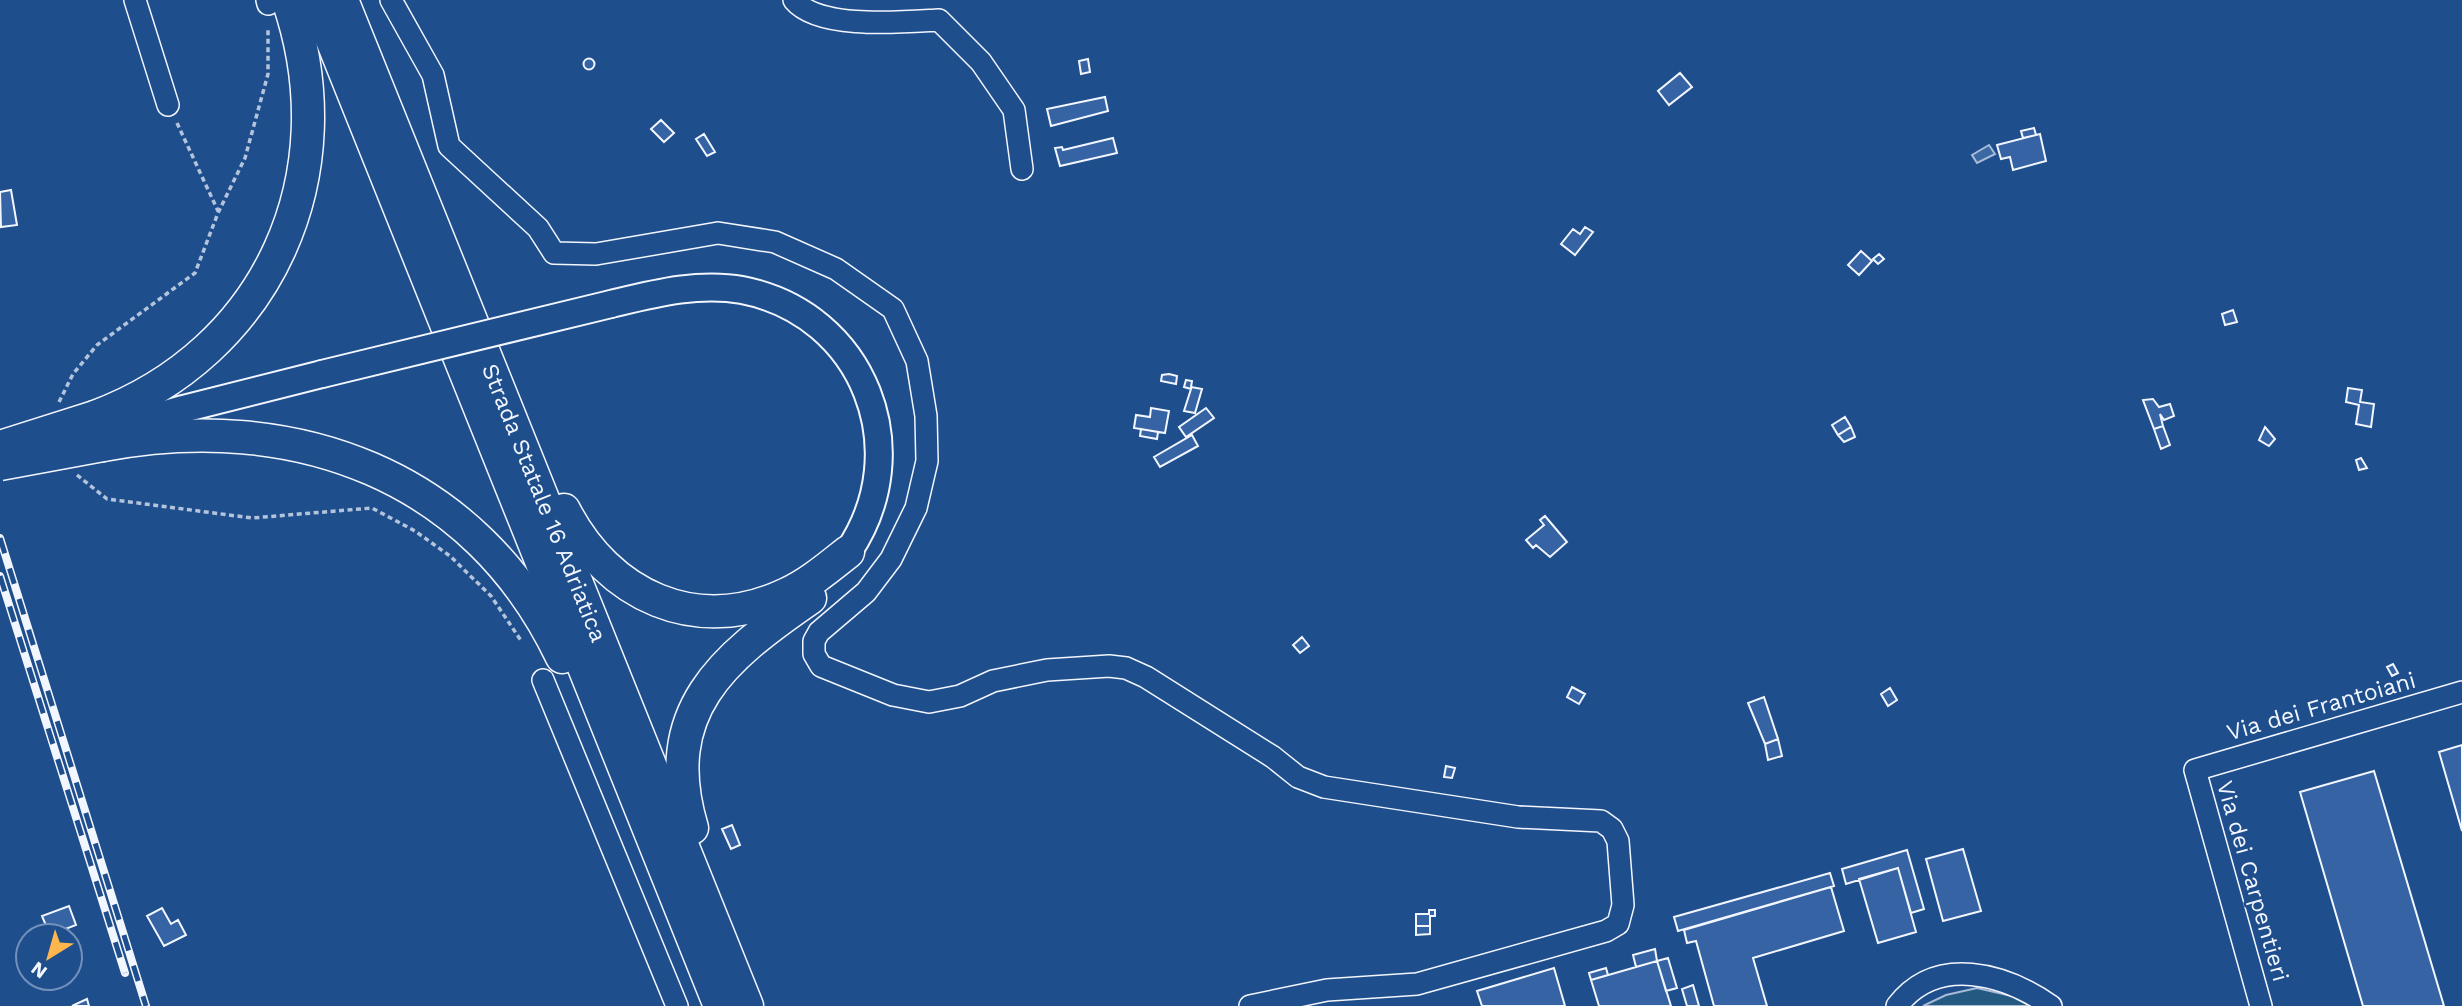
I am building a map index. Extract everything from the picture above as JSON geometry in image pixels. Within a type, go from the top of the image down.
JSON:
[{"type":"highway","name":"Strada Statale 16 Adriatica","points":[[316,0],[689,926],[736,1002]]},
{"type":"highway","name":"Strada Statale 16 Adriatica","points":[[342,0],[484,353],[736,1002]]},
{"type":"highway","points":[[0,464],[100,431],[212,346],[250,302],[285,240],[304,174],[310,119],[303,52],[274,1]]},
{"type":"highway","points":[[484,353],[578,535],[604,567],[639,593],[690,610],[718,612],[741,609],[796,590],[848,552]]},
{"type":"highway","points":[[0,447],[100,431],[240,435],[290,442],[336,455],[385,476],[423,497],[465,528],[513,579],[548,631],[689,926]]},
{"type":"highway","points":[[736,1002],[688,816],[681,766],[685,738],[694,710],[716,674],[755,638],[818,593],[848,552]]},
{"type":"main road","points":[[0,457],[322,374],[611,304],[683,289],[733,289],[788,305],[815,323],[834,340],[850,360],[868,393],[880,441],[880,468],[873,504],[848,552]]},
{"type":"street","points":[[135,0],[168,105]]},
{"type":"street","points":[[391,0],[433,75],[449,146],[538,228],[554,253],[596,254],[719,233],[775,242],[836,269],[893,309],[917,361],[926,416],[927,461],[916,508],[891,559],[866,592],[819,632],[814,641],[814,654],[821,666],[892,695],[929,702],[960,696],[993,681],[1047,670],[1126,668],[1146,677],[1273,757],[1298,776],[1324,787],[1518,817],[1601,821],[1612,829],[1618,841],[1623,905],[1618,924],[1606,931],[1417,984],[1327,990],[1250,1006]]},
{"type":"street","points":[[794,0],[820,17],[889,23],[939,20],[981,62],[1014,110],[1022,169]]},
{"type":"street","points":[[543,680],[677,1006]]},
{"type":"street","name":"Via dei Frantoiani","points":[[2195,771],[2462,692]]},
{"type":"street","name":"Via dei Carpentieri","points":[[2195,771],[2261,1006]]},
{"type":"street","points":[[1897,1006],[1927,980],[1956,973],[1986,975],[2026,989],[2051,1006]]},
{"type":"path","points":[[168,105],[218,213]]},
{"type":"path","points":[[372,508],[415,531],[450,556],[491,596],[528,651]]},
{"type":"shaded area","points":[[1989,145],[1995,154],[1977,163],[1972,155]]},
{"type":"shaded area","points":[[1977,988],[2016,997],[2030,1006],[1923,1006],[1946,995]]},
{"type":"building","points":[[589,58],[595,64],[589,70],[583,64]]},
{"type":"building","points":[[1088,59],[1090,72],[1081,74],[1079,61]]},
{"type":"building","points":[[1680,73],[1692,87],[1669,105],[1658,91]]},
{"type":"building","points":[[1105,97],[1108,111],[1051,126],[1047,109]]},
{"type":"building","points":[[661,120],[674,133],[664,142],[651,129]]},
{"type":"building","points":[[2034,128],[2036,135],[2023,138],[2021,131]]},
{"type":"building","points":[[704,134],[715,152],[707,156],[696,139]]},
{"type":"building","points":[[2040,134],[2046,161],[2013,170],[2010,157],[2001,159],[1997,145]]},
{"type":"building","points":[[1113,138],[1117,153],[1060,166],[1055,148],[1062,147],[1063,150]]},
{"type":"building","points":[[11,190],[17,225],[1,227],[0,192]]},
{"type":"building","points":[[1585,227],[1593,232],[1575,255],[1561,244],[1573,229],[1580,234]]},
{"type":"building","points":[[1861,251],[1872,261],[1859,275],[1848,265]]},
{"type":"building","points":[[1879,254],[1884,259],[1878,264],[1873,259]]},
{"type":"building","points":[[2233,310],[2237,322],[2225,325],[2222,314]]},
{"type":"building","points":[[1162,375],[1177,376],[1176,384],[1161,381]]},
{"type":"building","points":[[1186,380],[1192,381],[1191,387],[1202,389],[1195,413],[1184,411],[1191,389],[1184,387]]},
{"type":"building","points":[[2348,388],[2362,390],[2360,402],[2374,404],[2371,427],[2356,424],[2359,405],[2346,402]]},
{"type":"building","points":[[2153,399],[2159,407],[2170,404],[2174,416],[2164,420],[2160,414],[2163,426],[2154,429],[2143,400]]},
{"type":"building","points":[[1151,408],[1169,411],[1165,433],[1134,428],[1136,415],[1150,417]]},
{"type":"building","points":[[1206,408],[1214,418],[1186,437],[1179,427]]},
{"type":"building","points":[[1845,417],[1851,427],[1838,435],[1832,425]]},
{"type":"building","points":[[2163,426],[2170,445],[2161,449],[2154,429]]},
{"type":"building","points":[[1851,427],[1855,437],[1844,442],[1838,435]]},
{"type":"building","points":[[2265,427],[2275,439],[2269,446],[2259,440]]},
{"type":"building","points":[[1141,429],[1158,432],[1157,439],[1140,436]]},
{"type":"building","points":[[1192,435],[1198,446],[1160,467],[1154,457]]},
{"type":"building","points":[[2361,458],[2367,468],[2359,470],[2356,460]]},
{"type":"building","points":[[1545,516],[1567,542],[1550,557],[1536,545],[1533,548],[1526,540],[1544,525],[1540,520]]},
{"type":"building","points":[[1302,637],[1309,646],[1300,653],[1293,645]]},
{"type":"building","points":[[2393,664],[2398,673],[2392,676],[2387,667]]},
{"type":"building","points":[[1572,687],[1585,694],[1579,704],[1567,697]]},
{"type":"building","points":[[1890,688],[1897,700],[1888,706],[1881,694]]},
{"type":"building","points":[[1764,697],[1778,739],[1765,744],[1748,703]]},
{"type":"building","points":[[1778,739],[1782,756],[1768,760],[1765,744]]},
{"type":"building","points":[[2462,745],[2462,831],[2439,752]]},
{"type":"building","points":[[1446,766],[1455,768],[1452,778],[1444,777]]},
{"type":"building","points":[[2374,771],[2444,1006],[2363,1006],[2300,792]]},
{"type":"building","points":[[732,825],[740,845],[731,849],[722,829]]},
{"type":"building","points":[[1963,849],[1981,911],[1943,921],[1926,859]]},
{"type":"building","points":[[1907,850],[1924,909],[1911,913],[1898,868],[1846,884],[1842,869]]},
{"type":"building","points":[[1898,868],[1916,932],[1878,943],[1859,879]]},
{"type":"building","points":[[1830,873],[1834,886],[1678,931],[1674,917]]},
{"type":"building","points":[[1831,887],[1844,931],[1753,958],[1767,1006],[1714,1006],[1696,941],[1687,943],[1684,930]]},
{"type":"building","points":[[69,906],[75,922],[45,922],[42,916]]},
{"type":"building","points":[[162,908],[171,924],[178,920],[186,935],[164,946],[147,916]]},
{"type":"building","points":[[1429,910],[1435,910],[1435,916],[1430,916],[1430,926],[1416,926],[1416,914],[1429,914]]},
{"type":"building","points":[[1416,926],[1430,926],[1430,934],[1416,935]]},
{"type":"building","points":[[1655,949],[1657,961],[1636,967],[1633,955]]},
{"type":"building","points":[[1668,958],[1677,988],[1666,991],[1657,961]]},
{"type":"building","points":[[1657,961],[1671,1006],[1599,1006],[1591,980]]},
{"type":"building","points":[[1554,968],[1565,1006],[1482,1006],[1477,991]]},
{"type":"building","points":[[1606,968],[1608,975],[1591,980],[1589,973]]},
{"type":"building","points":[[1693,985],[1699,1006],[1687,1006],[1682,989]]},
{"type":"building","points":[[87,999],[89,1006],[72,1006]]},
{"type":"railway","points":[[0,538],[146,1006]]},
{"type":"railway","points":[[0,576],[125,973]]}]
